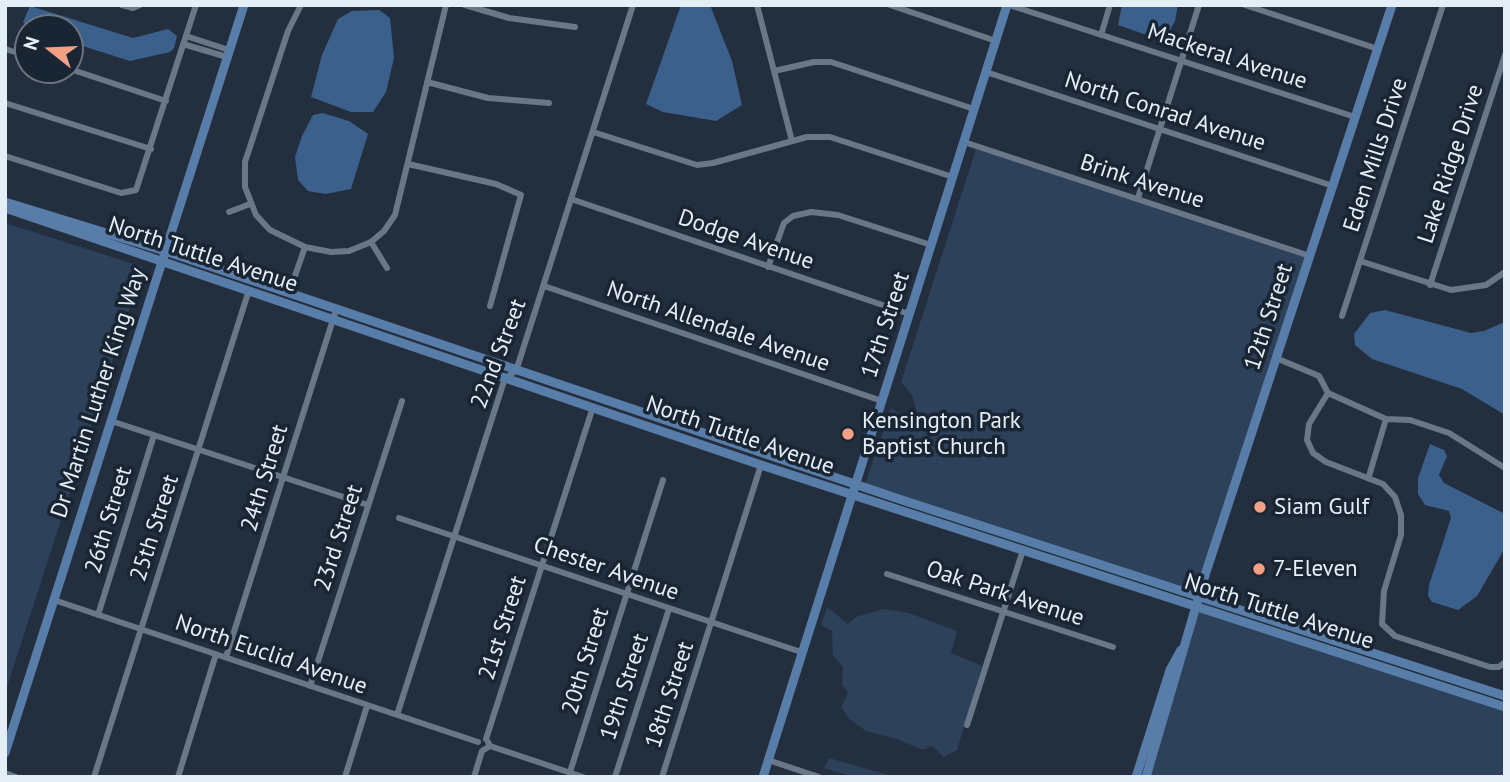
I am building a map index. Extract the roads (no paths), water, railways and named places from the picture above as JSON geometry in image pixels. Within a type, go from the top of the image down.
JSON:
[{"type":"main road","name":"Dr Martin Luther King Way","points":[[5,752],[244,5]]},
{"type":"main road","name":"17th Street","points":[[763,777],[1008,5]]},
{"type":"main road","name":"12th Street","points":[[1146,777],[1199,594],[1392,5]]},
{"type":"main road","name":"North Tuttle Avenue","points":[[5,202],[289,293],[335,314],[505,378],[1505,707]]},
{"type":"main road","name":"North Tuttle Avenue","points":[[5,208],[250,290],[516,371],[1505,696]]},
{"type":"main road","points":[[1287,635],[1298,633],[1331,643],[1340,641]]},
{"type":"main road","name":"12th Street","points":[[1136,777],[1170,670],[1185,642]]},
{"type":"street","points":[[122,5],[133,8],[140,5]]},
{"type":"street","points":[[5,156],[121,193],[132,193],[139,186],[196,5]]},
{"type":"street","points":[[301,5],[288,31],[246,162],[245,187],[250,204],[270,230],[305,247],[340,252],[371,242],[384,231],[395,215],[446,5]]},
{"type":"street","points":[[465,5],[509,18],[575,27]]},
{"type":"street","name":"22nd Street","points":[[397,715],[505,378],[516,371],[633,5]]},
{"type":"street","points":[[757,5],[792,141]]},
{"type":"street","points":[[890,5],[996,41]]},
{"type":"street","name":"Mackeral Avenue","points":[[1008,5],[1355,117]]},
{"type":"street","points":[[1101,35],[1110,5]]},
{"type":"street","points":[[1138,198],[1199,5]]},
{"type":"street","points":[[1245,5],[1378,50]]},
{"type":"street","name":"Eden Mills Drive","points":[[1342,316],[1443,5]]},
{"type":"street","points":[[185,40],[228,53]]},
{"type":"street","name":"Lake Ridge Drive","points":[[1430,285],[1505,55]]},
{"type":"street","points":[[774,71],[814,62],[831,62],[974,108]]},
{"type":"street","name":"North Conrad Avenue","points":[[986,72],[1333,186]]},
{"type":"street","points":[[84,74],[166,101]]},
{"type":"street","points":[[427,82],[488,99],[550,103]]},
{"type":"street","points":[[5,103],[150,149]]},
{"type":"street","points":[[593,132],[697,165],[813,136],[830,137],[953,177]]},
{"type":"street","name":"Brink Avenue","points":[[964,142],[1310,256]]},
{"type":"street","points":[[408,164],[496,184],[522,195],[490,306]]},
{"type":"street","name":"Dodge Avenue","points":[[571,199],[909,314]]},
{"type":"street","points":[[229,212],[250,204]]},
{"type":"street","points":[[768,267],[784,223],[793,216],[811,212],[838,215],[931,245]]},
{"type":"street","points":[[371,242],[387,268]]},
{"type":"street","points":[[289,293],[305,247]]},
{"type":"street","points":[[1360,261],[1451,290],[1467,290],[1490,282],[1505,272]]},
{"type":"street","name":"North Allendale Avenue","points":[[544,286],[882,401]]},
{"type":"street","name":"25th Street","points":[[94,777],[250,290]]},
{"type":"street","name":"24th Street","points":[[226,657],[335,314]]},
{"type":"street","points":[[1276,358],[1319,376],[1328,393],[1386,419],[1410,420],[1449,433],[1505,468]]},
{"type":"street","points":[[1328,393],[1309,425],[1307,440],[1311,449],[1326,462],[1369,476],[1383,484],[1395,496],[1401,515],[1401,535],[1384,591],[1380,616],[1382,624],[1395,636],[1490,667],[1499,667],[1505,662]]},
{"type":"street","name":"23rd Street","points":[[310,686],[402,401]]},
{"type":"street","name":"21st Street","points":[[488,743],[593,407]]},
{"type":"street","points":[[1369,476],[1386,419]]},
{"type":"street","points":[[111,421],[368,505]]},
{"type":"street","name":"26th Street","points":[[98,615],[155,435]]},
{"type":"street","name":"18th Street","points":[[662,777],[761,464]]},
{"type":"street","name":"20th Street","points":[[570,772],[663,480]]},
{"type":"street","name":"Chester Avenue","points":[[399,518],[802,652]]},
{"type":"street","points":[[967,725],[1023,550]]},
{"type":"street","name":"Oak Park Avenue","points":[[887,575],[1113,647]]},
{"type":"street","name":"North Euclid Avenue","points":[[54,600],[478,742]]},
{"type":"street","name":"19th Street","points":[[615,777],[669,609]]},
{"type":"street","points":[[178,777],[216,654]]},
{"type":"street","points":[[345,777],[367,706]]},
{"type":"street","points":[[482,751],[478,742],[488,743],[583,777]]},
{"type":"street","points":[[474,777],[482,751],[488,743]]},
{"type":"street","points":[[768,760],[819,777]]},
{"type":"street","points":[[5,773],[16,777]]},
{"type":"place","name":"Kensington Park Baptist Church","points":[[848,434]]},
{"type":"place","name":"Siam Gulf","points":[[1260,507]]},
{"type":"place","name":"7-Eleven","points":[[1259,569]]}]
